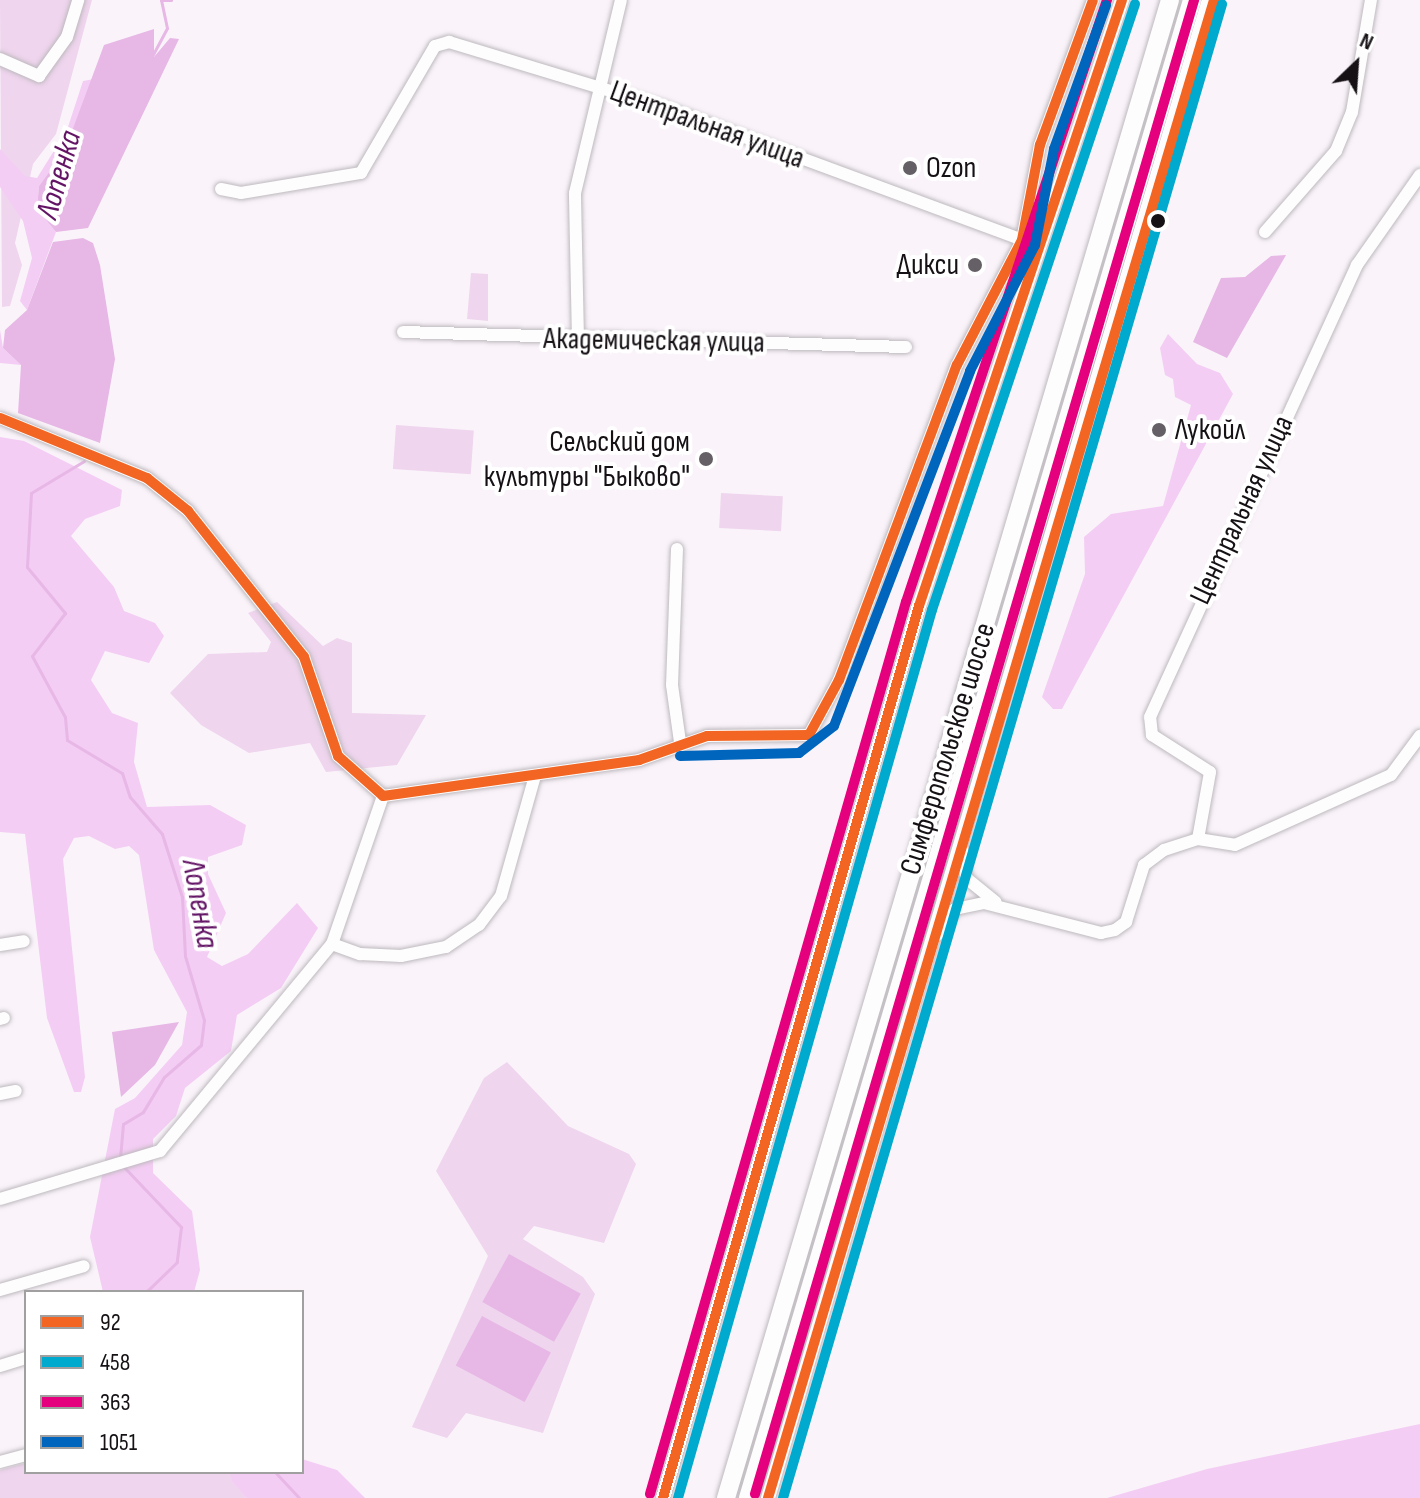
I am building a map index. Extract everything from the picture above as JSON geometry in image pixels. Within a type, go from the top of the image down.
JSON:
[{"type":"highway","name":"Симферопольское шоссе","points":[[726,1498],[1170,0]]},
{"type":"highway","name":"Симферопольское шоссе","points":[[748,1498],[1192,0]]},
{"type":"main road","points":[[663,1498],[919,606],[1122,0]]},
{"type":"main road","points":[[768,1498],[1211,0]]},
{"type":"street","points":[[0,59],[39,76],[67,37],[78,0]]},
{"type":"street","points":[[578,340],[575,193],[603,87],[621,0]]},
{"type":"street","points":[[0,418],[147,478],[188,511],[304,657],[338,756],[383,796],[639,760],[680,742],[796,739],[817,729],[957,365],[1022,240],[1040,145],[1093,0]]},
{"type":"street","points":[[1265,232],[1336,151],[1352,112],[1371,0]]},
{"type":"street","name":"Центральная улица","points":[[221,189],[241,193],[361,173],[435,46],[449,42],[603,87],[1022,240]]},
{"type":"street","name":"Центральная улица","points":[[1198,839],[1210,772],[1152,735],[1150,717],[1357,265],[1420,175]]},
{"type":"street","name":"Академическая улица","points":[[403,332],[578,340],[906,347]]},
{"type":"street","points":[[677,549],[672,685],[680,742]]},
{"type":"street","points":[[961,842],[966,878],[1003,905],[1101,933],[1115,930],[1126,922],[1144,865],[1198,839],[1235,845],[1391,775],[1420,736]]},
{"type":"street","points":[[332,944],[360,954],[401,956],[446,947],[479,925],[501,896],[535,776]]},
{"type":"street","points":[[0,1199],[160,1151],[332,944],[383,796]]},
{"type":"street","points":[[933,942],[955,909],[1003,905]]},
{"type":"street","points":[[0,945],[24,941]]},
{"type":"street","points":[[0,1094],[16,1091]]},
{"type":"street","points":[[0,1290],[84,1266]]},
{"type":"street","points":[[0,1366],[24,1359]]},
{"type":"street","points":[[0,1462],[24,1456]]},
{"type":"shaded area","points":[[0,0],[92,0],[56,134],[33,164],[15,243],[22,265],[10,306],[2,307]]},
{"type":"shaded area","points":[[94,79],[65,150],[39,186],[37,209],[56,232],[27,310],[20,301],[32,258],[23,221],[0,187],[0,149],[25,176],[37,178],[67,130],[83,81]]},
{"type":"shaded area","points":[[471,273],[488,274],[488,321],[467,319]]},
{"type":"shaded area","points":[[0,330],[3,348],[21,365],[0,363]]},
{"type":"shaded area","points":[[1168,334],[1197,364],[1220,373],[1233,394],[1062,709],[1053,709],[1042,697],[1085,574],[1084,537],[1111,514],[1163,506],[1191,405],[1175,397],[1173,379],[1165,375],[1160,348]]},
{"type":"shaded area","points":[[396,425],[474,430],[471,474],[393,469]]},
{"type":"shaded area","points":[[0,437],[24,441],[122,490],[120,506],[85,519],[71,536],[114,587],[124,611],[155,623],[164,636],[149,663],[105,651],[91,680],[112,713],[138,723],[134,762],[147,807],[210,805],[246,825],[242,845],[208,857],[208,874],[226,913],[207,957],[222,966],[248,954],[297,903],[318,928],[281,988],[237,1015],[231,1051],[185,1088],[176,1116],[153,1139],[153,1173],[192,1211],[200,1270],[195,1290],[103,1290],[90,1237],[115,1109],[135,1098],[182,1045],[187,1012],[154,950],[139,855],[129,846],[115,849],[89,836],[74,838],[63,859],[85,1077],[81,1092],[74,1092],[47,1018],[25,834],[0,832]]},
{"type":"shaded area","points":[[721,493],[783,496],[781,531],[719,528]]},
{"type":"shaded area","points":[[277,602],[323,646],[337,638],[352,643],[352,713],[426,715],[397,765],[326,772],[310,743],[249,753],[201,725],[170,693],[208,654],[267,652],[271,642],[248,613]]},
{"type":"shaded area","points":[[507,1062],[568,1126],[629,1154],[636,1164],[604,1243],[534,1226],[523,1239],[583,1277],[595,1294],[543,1433],[466,1413],[447,1438],[412,1427],[488,1256],[436,1171],[484,1078]]},
{"type":"shaded area","points":[[1420,1424],[1420,1498],[1107,1498],[1207,1469]]},
{"type":"shaded area","points":[[304,1460],[337,1470],[365,1498],[247,1498],[232,1481],[230,1474],[304,1474]]},
{"type":"shaded area","points":[[24,1464],[24,1474],[231,1474],[247,1498],[0,1498],[0,1470]]},
{"type":"water","points":[[154,29],[154,57],[170,38],[179,39],[88,228],[56,232],[37,209],[39,186],[65,150],[104,45]]},
{"type":"water","points":[[83,238],[93,243],[100,265],[115,359],[100,443],[18,413],[21,365],[3,348],[5,330],[27,310],[53,242]]},
{"type":"water","points":[[1286,255],[1227,358],[1193,342],[1221,278],[1245,277],[1271,256]]},
{"type":"water","points":[[179,1022],[155,1065],[121,1097],[112,1032]]},
{"type":"water","points":[[509,1254],[581,1294],[554,1342],[482,1302]]},
{"type":"water","points":[[482,1316],[551,1353],[525,1402],[456,1365]]},
{"type":"waterway","name":"Лопенка","points":[[161,0],[171,0]]},
{"type":"waterway","name":"Лопенка","points":[[150,60],[167,28],[161,0]]},
{"type":"waterway","name":"Лопенка","points":[[84,461],[31,493],[27,567],[65,613],[32,656],[65,717],[67,740],[122,773],[130,797],[162,834],[182,897],[185,956],[204,1020],[201,1045],[164,1077],[143,1112],[123,1124],[120,1158]]},
{"type":"waterway","name":"Лопенка","points":[[122,1165],[181,1227],[177,1262],[148,1290]]},
{"type":"waterway","name":"Лопенка","points":[[277,1474],[299,1498]]},
{"type":"transit line","name":"92","points":[[0,418],[147,478],[188,511],[304,657],[338,756],[383,796],[639,760],[707,736],[809,735],[839,680],[957,365],[1022,240],[1040,145],[1093,0]]},
{"type":"transit line","name":"363","points":[[650,1494],[906,602],[1107,0]]},
{"type":"transit line","name":"92","points":[[663,1498],[919,606],[1122,0]]},
{"type":"transit line","name":"363","points":[[755,1494],[1194,0]]},
{"type":"transit line","name":"92","points":[[768,1498],[1214,0]]},
{"type":"transit line","name":"458","points":[[678,1498],[932,610],[1135,4]]},
{"type":"transit line","name":"458","points":[[783,1498],[1222,4]]},
{"type":"transit line","name":"1051","points":[[680,756],[799,753],[834,726],[970,371],[1035,245],[1054,149],[1106,5]]},
{"type":"place","name":"Ozon","points":[[910,168]]},
{"type":"place","name":"Дикси","points":[[975,265]]},
{"type":"place","name":"Лукойл","points":[[1159,430]]},
{"type":"place","name":"Сельский дом культуры \"Быково\"","points":[[706,459]]}]
